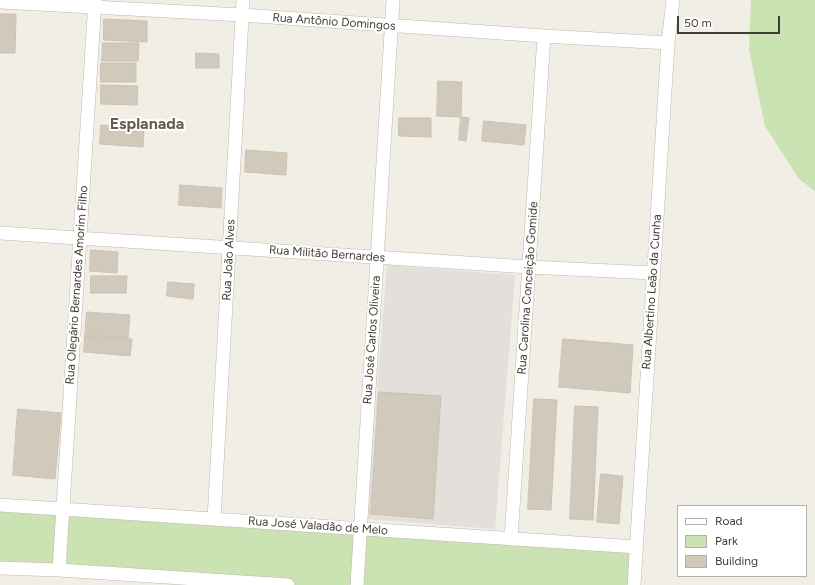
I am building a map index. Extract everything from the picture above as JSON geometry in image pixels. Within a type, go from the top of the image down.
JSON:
[{"type":"street","name":"Rua João Alves","points":[[214,519],[243,0]]},
{"type":"street","name":"Rua José Carlos Oliveira","points":[[357,585],[393,0]]},
{"type":"street","name":"Rua Albertino Leão da Cunha","points":[[634,585],[668,43],[673,0]]},
{"type":"street","name":"Rua Antônio Domingos","points":[[0,2],[95,4],[391,26],[668,43]]},
{"type":"street","name":"Rua Olegário Bernardes Amorim Filho","points":[[59,570],[95,4]]},
{"type":"street","name":"Rua Carolina Conceição Gomide","points":[[511,539],[544,36]]},
{"type":"street","name":"Rua Militão Bernardes","points":[[0,233],[529,267],[653,273]]},
{"type":"street","name":"Rua José Valadão de Melo","points":[[0,505],[637,547]]},
{"type":"street","points":[[0,568],[59,570],[288,585]]},
{"type":"shaded area","points":[[387,265],[515,275],[495,529],[367,519]]},
{"type":"green space","points":[[751,0],[815,0],[815,191],[799,179],[765,126],[749,50]]},
{"type":"green space","points":[[0,505],[637,547],[634,585],[288,585],[0,568]]},
{"type":"building","points":[[0,14],[16,14],[15,53],[0,53]]},
{"type":"building","points":[[104,19],[147,21],[147,42],[104,40]]},
{"type":"building","points":[[103,43],[139,43],[138,61],[102,61]]},
{"type":"building","points":[[196,53],[219,54],[219,68],[196,68]]},
{"type":"building","points":[[101,63],[136,63],[136,82],[101,82]]},
{"type":"building","points":[[438,81],[462,82],[461,117],[437,116]]},
{"type":"building","points":[[101,85],[138,86],[137,105],[101,104]]},
{"type":"building","points":[[461,117],[469,118],[466,141],[459,140]]},
{"type":"building","points":[[399,118],[431,118],[431,137],[399,136]]},
{"type":"building","points":[[484,121],[526,125],[524,145],[482,141]]},
{"type":"building","points":[[101,125],[144,128],[143,147],[100,144]]},
{"type":"building","points":[[246,150],[287,153],[286,175],[245,172]]},
{"type":"building","points":[[180,185],[222,188],[221,208],[179,205]]},
{"type":"building","points":[[91,250],[118,252],[117,273],[90,271]]},
{"type":"building","points":[[91,276],[127,276],[126,293],[91,293]]},
{"type":"building","points":[[168,282],[194,284],[193,299],[167,296]]},
{"type":"building","points":[[87,312],[130,315],[128,338],[85,335]]},
{"type":"building","points":[[85,336],[132,339],[130,356],[84,352]]},
{"type":"building","points":[[563,339],[633,345],[630,393],[559,387]]},
{"type":"building","points":[[379,392],[441,396],[433,519],[371,514]]},
{"type":"building","points":[[534,399],[557,400],[551,510],[528,509]]},
{"type":"building","points":[[575,406],[598,407],[593,520],[570,519]]},
{"type":"building","points":[[18,409],[61,413],[55,479],[13,475]]},
{"type":"building","points":[[601,474],[623,476],[619,524],[597,522]]},
{"type":"district","name":"Esplanada","points":[[147,124]]}]
